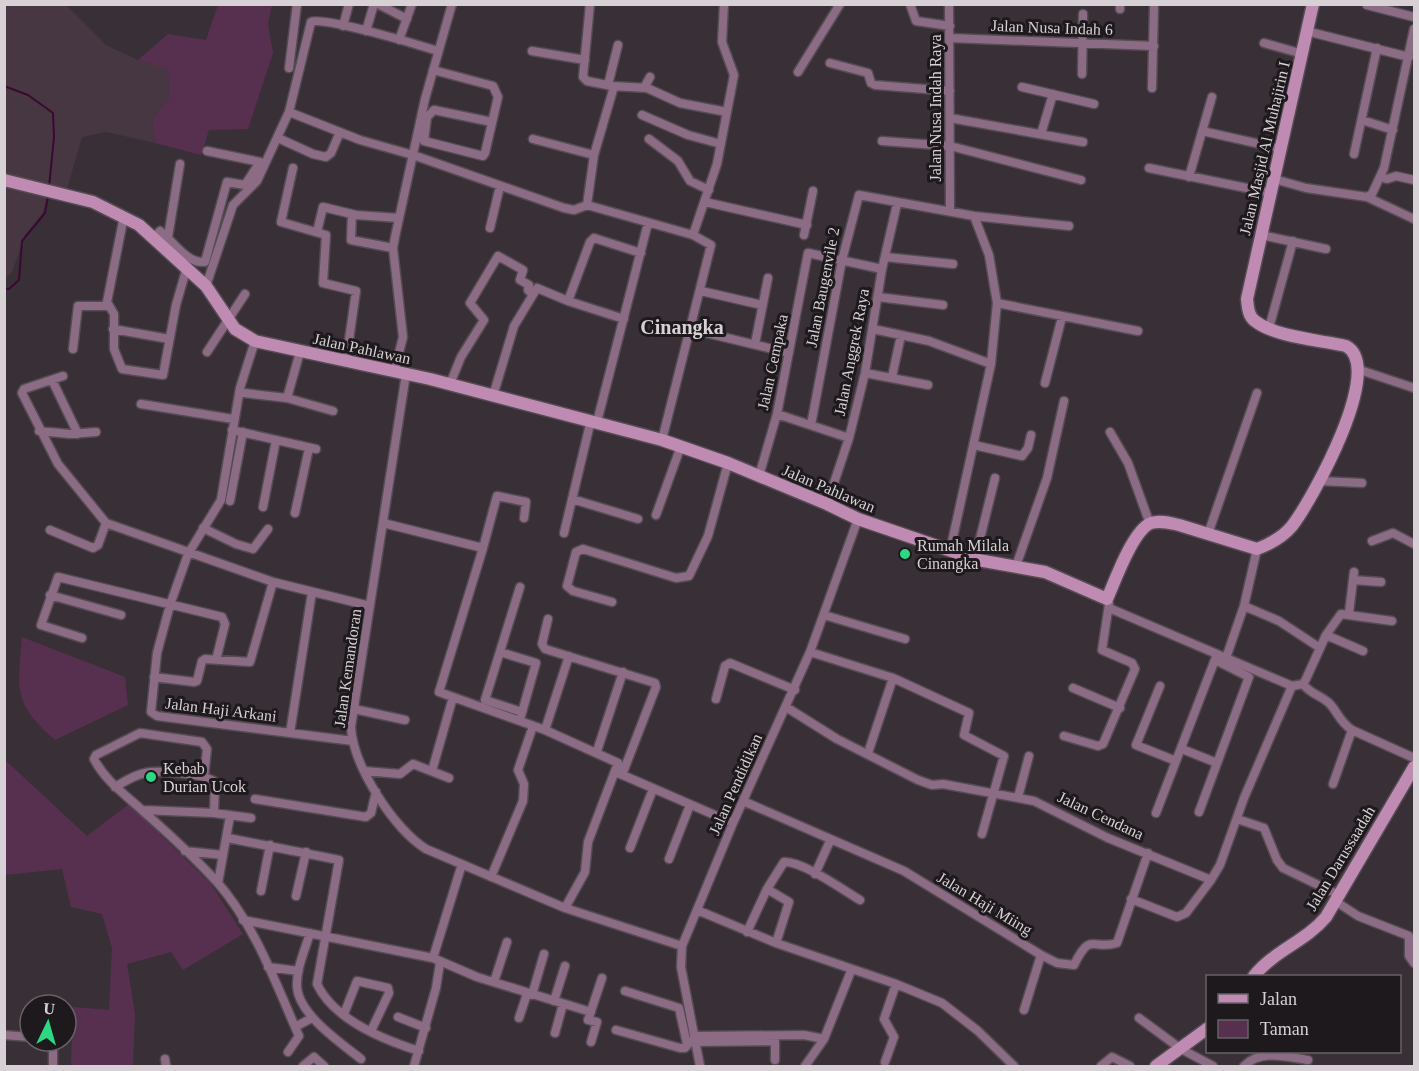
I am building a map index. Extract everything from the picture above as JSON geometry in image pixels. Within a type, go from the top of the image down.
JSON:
[{"type":"street","points":[[206,286],[233,205],[257,181],[289,112],[297,4]]},
{"type":"street","points":[[343,26],[349,4]]},
{"type":"street","points":[[366,31],[376,4],[407,19]]},
{"type":"street","points":[[399,40],[412,4]]},
{"type":"street","name":"Jalan Kemandoran","points":[[452,4],[433,69],[393,248],[403,337],[383,523],[351,727],[353,741],[376,792],[416,843],[565,908],[682,946]]},
{"type":"street","points":[[590,4],[585,79],[610,86],[644,88],[680,103],[727,112]]},
{"type":"street","points":[[693,235],[709,190],[721,144],[734,75],[722,42],[724,4]]},
{"type":"street","points":[[798,72],[840,4]]},
{"type":"street","points":[[910,4],[916,21],[950,26]]},
{"type":"street","name":"Jalan Nusa Indah Raya","points":[[949,4],[950,211]]},
{"type":"street","name":"Jalan Masjid Al Muhajirin I","points":[[1269,328],[1254,320],[1249,312],[1247,299],[1313,4]]},
{"type":"street","points":[[1367,5],[1414,17]]},
{"type":"street","points":[[1152,88],[1154,7]]},
{"type":"street","points":[[1082,74],[1083,14]]},
{"type":"street","points":[[294,64],[311,22],[314,20],[366,31],[438,51]]},
{"type":"street","points":[[1274,179],[1306,188],[1362,198],[1372,194],[1380,177],[1410,70],[1409,57],[1414,29]]},
{"type":"street","points":[[1306,32],[1409,57]]},
{"type":"street","name":"Jalan Nusa Indah 6","points":[[950,38],[1154,46]]},
{"type":"street","points":[[1264,43],[1303,54]]},
{"type":"street","points":[[587,205],[594,155],[610,109],[610,86],[618,45]]},
{"type":"street","points":[[1354,153],[1377,48]]},
{"type":"street","points":[[532,51],[585,60]]},
{"type":"street","points":[[830,63],[867,73],[875,86],[950,92]]},
{"type":"street","points":[[433,69],[493,86],[498,97],[485,153],[479,157],[423,139],[427,117],[434,110],[492,122]]},
{"type":"street","points":[[644,88],[650,77]]},
{"type":"street","points":[[1022,87],[1094,104]]},
{"type":"street","points":[[1041,134],[1053,94]]},
{"type":"street","points":[[1189,177],[1212,97]]},
{"type":"street","points":[[289,112],[340,132],[564,208],[574,210],[587,205],[693,235],[711,245],[662,440]]},
{"type":"street","points":[[642,115],[688,135],[721,144]]},
{"type":"street","points":[[950,118],[1083,142]]},
{"type":"street","points":[[1362,120],[1393,130]]},
{"type":"street","points":[[1202,131],[1282,149]]},
{"type":"street","points":[[278,138],[313,154],[326,157],[331,153],[340,132]]},
{"type":"street","points":[[533,139],[594,155]]},
{"type":"street","points":[[649,140],[678,161],[690,181],[709,190]]},
{"type":"street","points":[[882,141],[950,146],[1081,180]]},
{"type":"street","points":[[154,237],[160,231],[186,255],[198,262],[205,262],[227,182],[245,185],[260,162],[207,151]]},
{"type":"street","points":[[168,237],[180,164]]},
{"type":"street","points":[[293,168],[281,222],[317,232],[328,238],[323,283],[356,291],[346,361]]},
{"type":"street","points":[[1149,168],[1271,193]]},
{"type":"street","points":[[1380,177],[1387,179],[1396,176],[1414,180]]},
{"type":"street","name":"Jalan Pahlawan","points":[[4,180],[41,191],[85,200],[124,216],[154,237],[187,267],[206,286],[238,333],[255,341],[450,384],[662,440],[728,463],[858,519],[950,551],[975,559],[1045,572],[1108,604]]},
{"type":"street","points":[[490,228],[500,186]]},
{"type":"street","points":[[804,235],[813,191]]},
{"type":"street","name":"Jalan Baugenvile 2","points":[[811,425],[842,260],[859,195],[897,204]]},
{"type":"street","points":[[1367,196],[1414,219]]},
{"type":"street","points":[[705,202],[807,225]]},
{"type":"street","points":[[897,204],[974,216],[1069,226]]},
{"type":"street","name":"Jalan Anggrek Raya","points":[[827,504],[849,438],[865,373],[882,269],[897,204]]},
{"type":"street","points":[[317,232],[323,207],[352,214],[399,218]]},
{"type":"street","points":[[352,214],[351,240],[393,248]]},
{"type":"street","points":[[107,306],[124,216]]},
{"type":"street","points":[[950,551],[991,364],[997,303],[989,255],[974,216]]},
{"type":"street","points":[[564,533],[624,320],[648,223]]},
{"type":"street","points":[[1261,235],[1326,249]]},
{"type":"street","points":[[568,301],[591,240],[641,253]]},
{"type":"street","points":[[1064,736],[1101,746],[1120,708],[1135,669],[1132,663],[1102,650],[1108,604],[1137,536],[1150,524],[1167,522],[1257,549],[1279,538],[1292,526],[1321,481],[1339,441],[1360,370],[1356,353],[1346,346],[1269,328],[1293,241]]},
{"type":"street","name":"Jalan Cempaka","points":[[759,476],[777,414],[808,253],[842,260]]},
{"type":"street","points":[[450,384],[461,357],[484,320],[470,303],[498,256],[523,270],[520,280],[529,285],[528,290],[532,294]]},
{"type":"street","points":[[885,257],[953,264]]},
{"type":"street","points":[[842,260],[882,269]]},
{"type":"street","points":[[74,348],[78,306],[107,306],[114,314],[114,349],[122,369],[163,375],[169,339],[187,267]]},
{"type":"street","points":[[755,344],[768,278]]},
{"type":"street","points":[[493,396],[514,326],[532,294],[539,288],[568,301],[624,320]]},
{"type":"street","points":[[701,291],[762,305]]},
{"type":"street","points":[[207,352],[244,294]]},
{"type":"street","points":[[878,297],[943,305]]},
{"type":"street","points":[[997,303],[1138,331]]},
{"type":"street","points":[[1045,382],[1062,317]]},
{"type":"street","points":[[113,329],[169,339]]},
{"type":"street","points":[[690,329],[789,353]]},
{"type":"street","points":[[873,329],[929,341],[991,364]]},
{"type":"street","points":[[892,377],[901,335]]},
{"type":"street","name":"Jalan Haji Arkani","points":[[255,341],[242,376],[233,419],[224,492],[188,554],[170,605],[154,677],[152,715],[353,741]]},
{"type":"street","points":[[287,398],[300,352]]},
{"type":"street","points":[[1360,370],[1414,388]]},
{"type":"street","points":[[865,373],[928,385]]},
{"type":"street","points":[[63,376],[22,391],[39,431],[58,464],[106,523],[188,554],[273,582],[370,606]]},
{"type":"street","points":[[52,380],[78,434]]},
{"type":"street","points":[[244,393],[287,398],[333,411]]},
{"type":"street","points":[[1208,534],[1257,393]]},
{"type":"street","points":[[1016,566],[1047,478],[1064,401]]},
{"type":"street","points":[[141,404],[233,419]]},
{"type":"street","points":[[777,414],[849,438]]},
{"type":"street","points":[[232,430],[313,448],[295,513]]},
{"type":"street","points":[[39,431],[78,434],[96,432]]},
{"type":"street","points":[[230,501],[243,432]]},
{"type":"street","points":[[1110,432],[1128,463],[1150,524]]},
{"type":"street","points":[[974,446],[1022,456],[1028,447],[1031,435]]},
{"type":"street","points":[[262,507],[276,440]]},
{"type":"street","points":[[656,515],[681,447]]},
{"type":"street","points":[[612,602],[573,591],[567,586],[576,552],[584,549],[676,578],[689,576],[708,536],[728,463]]},
{"type":"street","points":[[975,559],[995,478]]},
{"type":"street","points":[[1321,481],[1362,483]]},
{"type":"street","points":[[521,717],[439,692],[438,687],[483,548],[497,496],[526,502],[524,518]]},
{"type":"street","points":[[572,499],[638,519]]},
{"type":"street","name":"Jalan Pendidikan","points":[[700,1066],[693,1040],[681,967],[682,946],[733,823],[795,690],[825,615],[858,519]]},
{"type":"street","points":[[50,530],[93,548],[98,545],[106,523]]},
{"type":"street","points":[[383,523],[483,548]]},
{"type":"street","points":[[204,528],[230,542],[253,549],[268,529]]},
{"type":"street","points":[[1371,541],[1393,533],[1414,544]]},
{"type":"street","points":[[1156,813],[1219,657],[1244,606],[1257,549]]},
{"type":"street","points":[[82,638],[41,625],[56,578],[60,576],[224,618],[225,624],[216,660]]},
{"type":"street","points":[[1349,613],[1354,576],[1381,582]]},
{"type":"street","points":[[154,677],[198,681],[202,661],[250,662],[273,582]]},
{"type":"street","points":[[520,587],[485,699],[521,717],[533,726],[597,751],[618,762],[619,773]]},
{"type":"street","points":[[290,733],[312,592]]},
{"type":"street","points":[[50,595],[121,615]]},
{"type":"street","points":[[1108,604],[1219,657],[1292,686],[1303,684]]},
{"type":"street","points":[[1244,606],[1279,621],[1320,648]]},
{"type":"street","points":[[1303,684],[1326,635],[1338,616],[1349,613],[1392,621]]},
{"type":"street","points":[[825,615],[905,639]]},
{"type":"street","points":[[548,619],[542,644],[545,649],[655,683],[656,687],[588,842],[585,872],[565,908]]},
{"type":"street","points":[[1326,635],[1363,651]]},
{"type":"street","points":[[500,652],[536,663],[521,717]]},
{"type":"street","points":[[810,652],[893,678],[969,713],[964,735],[1004,756],[996,794],[982,834]]},
{"type":"street","points":[[545,730],[569,656]]},
{"type":"street","points":[[1199,812],[1249,677],[1219,657]]},
{"type":"street","points":[[716,699],[725,666],[730,663],[795,690]]},
{"type":"street","points":[[597,751],[622,672]]},
{"type":"street","points":[[868,753],[893,678]]},
{"type":"street","points":[[1303,684],[1308,692],[1331,705],[1338,719],[1352,729],[1414,758]]},
{"type":"street","points":[[1160,686],[1136,745],[1176,761]]},
{"type":"street","points":[[1131,899],[1177,917],[1186,913],[1211,880],[1292,686]]},
{"type":"street","points":[[1073,688],[1120,708]]},
{"type":"street","points":[[432,771],[453,697]]},
{"type":"street","name":"Jalan Cendana","points":[[786,707],[837,739],[932,785],[1018,797],[1049,808],[1108,838],[1211,880]]},
{"type":"street","points":[[354,709],[405,720]]},
{"type":"street","points":[[491,877],[523,801],[524,784],[518,770],[533,726]]},
{"type":"street","points":[[1333,784],[1352,729]]},
{"type":"street","points":[[204,777],[207,748],[202,742],[140,733],[94,757],[102,773],[115,787],[143,810],[218,883],[243,920],[268,967],[295,1027],[298,1039],[288,1052]]},
{"type":"street","points":[[1182,749],[1217,763]]},
{"type":"street","points":[[1018,797],[1029,756]]},
{"type":"street","points":[[365,771],[400,774],[411,764],[449,778]]},
{"type":"street","name":"Jalan Darussaadah","points":[[1255,975],[1272,957],[1317,927],[1337,898],[1414,767]]},
{"type":"street","points":[[115,787],[137,775],[150,772],[204,777],[215,782],[214,813]]},
{"type":"street","points":[[619,773],[733,823]]},
{"type":"street","points":[[630,848],[653,789]]},
{"type":"street","points":[[255,799],[366,817],[371,813],[376,792]]},
{"type":"street","name":"Jalan Haji Miing","points":[[743,801],[830,841],[904,871],[1041,955],[1069,966],[1074,965],[1081,950],[1090,944],[1117,943],[1148,853]]},
{"type":"street","points":[[669,859],[690,805]]},
{"type":"street","points":[[143,810],[214,813],[251,819]]},
{"type":"street","points":[[218,883],[228,838],[230,816]]},
{"type":"street","points":[[1237,819],[1264,828],[1276,860],[1283,868],[1337,898],[1358,916],[1409,936],[1409,956],[1414,963]]},
{"type":"street","points":[[228,838],[336,858],[339,863],[317,984],[326,997],[344,1014],[371,1032],[419,1051]]},
{"type":"street","points":[[815,874],[830,841]]},
{"type":"street","points":[[261,891],[270,846]]},
{"type":"street","points":[[185,851],[223,855]]},
{"type":"street","points":[[296,896],[306,852]]},
{"type":"street","points":[[747,932],[767,888],[784,862],[790,862],[815,874],[860,900]]},
{"type":"street","points":[[414,1066],[426,1028],[437,960],[462,864]]},
{"type":"street","points":[[767,888],[789,902],[776,943]]},
{"type":"street","points":[[697,910],[747,932],[851,971],[896,984],[942,1003],[978,1031],[1014,1066]]},
{"type":"street","points":[[243,920],[437,960],[494,982],[591,1012]]},
{"type":"street","points":[[310,933],[298,971],[298,992],[312,1018],[361,1059]]},
{"type":"street","points":[[494,982],[507,942]]},
{"type":"street","points":[[519,1018],[544,954]]},
{"type":"street","points":[[1024,1010],[1041,955]]},
{"type":"street","points":[[555,1033],[565,966]]},
{"type":"street","points":[[268,967],[298,971]]},
{"type":"street","points":[[806,1066],[824,1039],[851,971]]},
{"type":"street","points":[[344,1014],[359,977],[389,989],[371,1032]]},
{"type":"street","points":[[591,1042],[597,1022],[588,1020],[602,978]]},
{"type":"street","points":[[885,1062],[894,1037],[884,1019],[896,984]]},
{"type":"street","points":[[625,991],[678,1008],[693,1040]]},
{"type":"street","points":[[398,1017],[426,1028]]},
{"type":"street","points":[[295,1027],[312,1018]]},
{"type":"street","points":[[1139,1018],[1181,1049],[1214,1066]]},
{"type":"street","points":[[616,1030],[680,1048],[685,1048],[693,1040],[804,1035],[824,1039]]},
{"type":"street","points":[[1156,1066],[1206,1030]]},
{"type":"street","points":[[693,1040],[775,1041],[775,1060]]},
{"type":"street","points":[[1244,1066],[1251,1060],[1268,1055],[1308,1060]]},
{"type":"street","points":[[303,1066],[314,1057],[324,1066]]},
{"type":"street","points":[[1101,1066],[1112,1057],[1130,1066]]},
{"type":"shaded area","points":[[5,5],[66,5],[106,45],[138,60],[168,68],[169,98],[152,120],[155,143],[106,132],[82,137],[65,196],[48,194],[42,214],[25,235],[12,272],[5,278]]},
{"type":"green space","points":[[218,5],[272,5],[268,24],[273,53],[248,129],[209,130],[201,155],[155,143],[152,120],[169,98],[168,69],[138,60],[168,34],[206,40]]},
{"type":"green space","points":[[22,637],[125,677],[128,705],[55,740],[31,715],[21,694],[19,670]]},
{"type":"green space","points":[[4,759],[87,836],[129,804],[211,884],[243,934],[183,970],[171,952],[127,964],[135,1014],[133,1066],[71,1065],[71,1053],[78,1053],[78,1007],[109,1010],[112,948],[102,914],[71,907],[62,869],[5,875]]},
{"type":"waterway","points":[[4,86],[28,95],[53,113],[54,137],[49,187]]},
{"type":"waterway","points":[[4,289],[9,289],[19,280],[22,241],[45,213],[48,196]]},
{"type":"place","name":"Rumah Milala Cinangka","points":[[905,554]]},
{"type":"place","name":"Kebab Durian Ucok","points":[[151,777]]},
{"type":"district","name":"Cinangka","points":[[682,327]]}]
